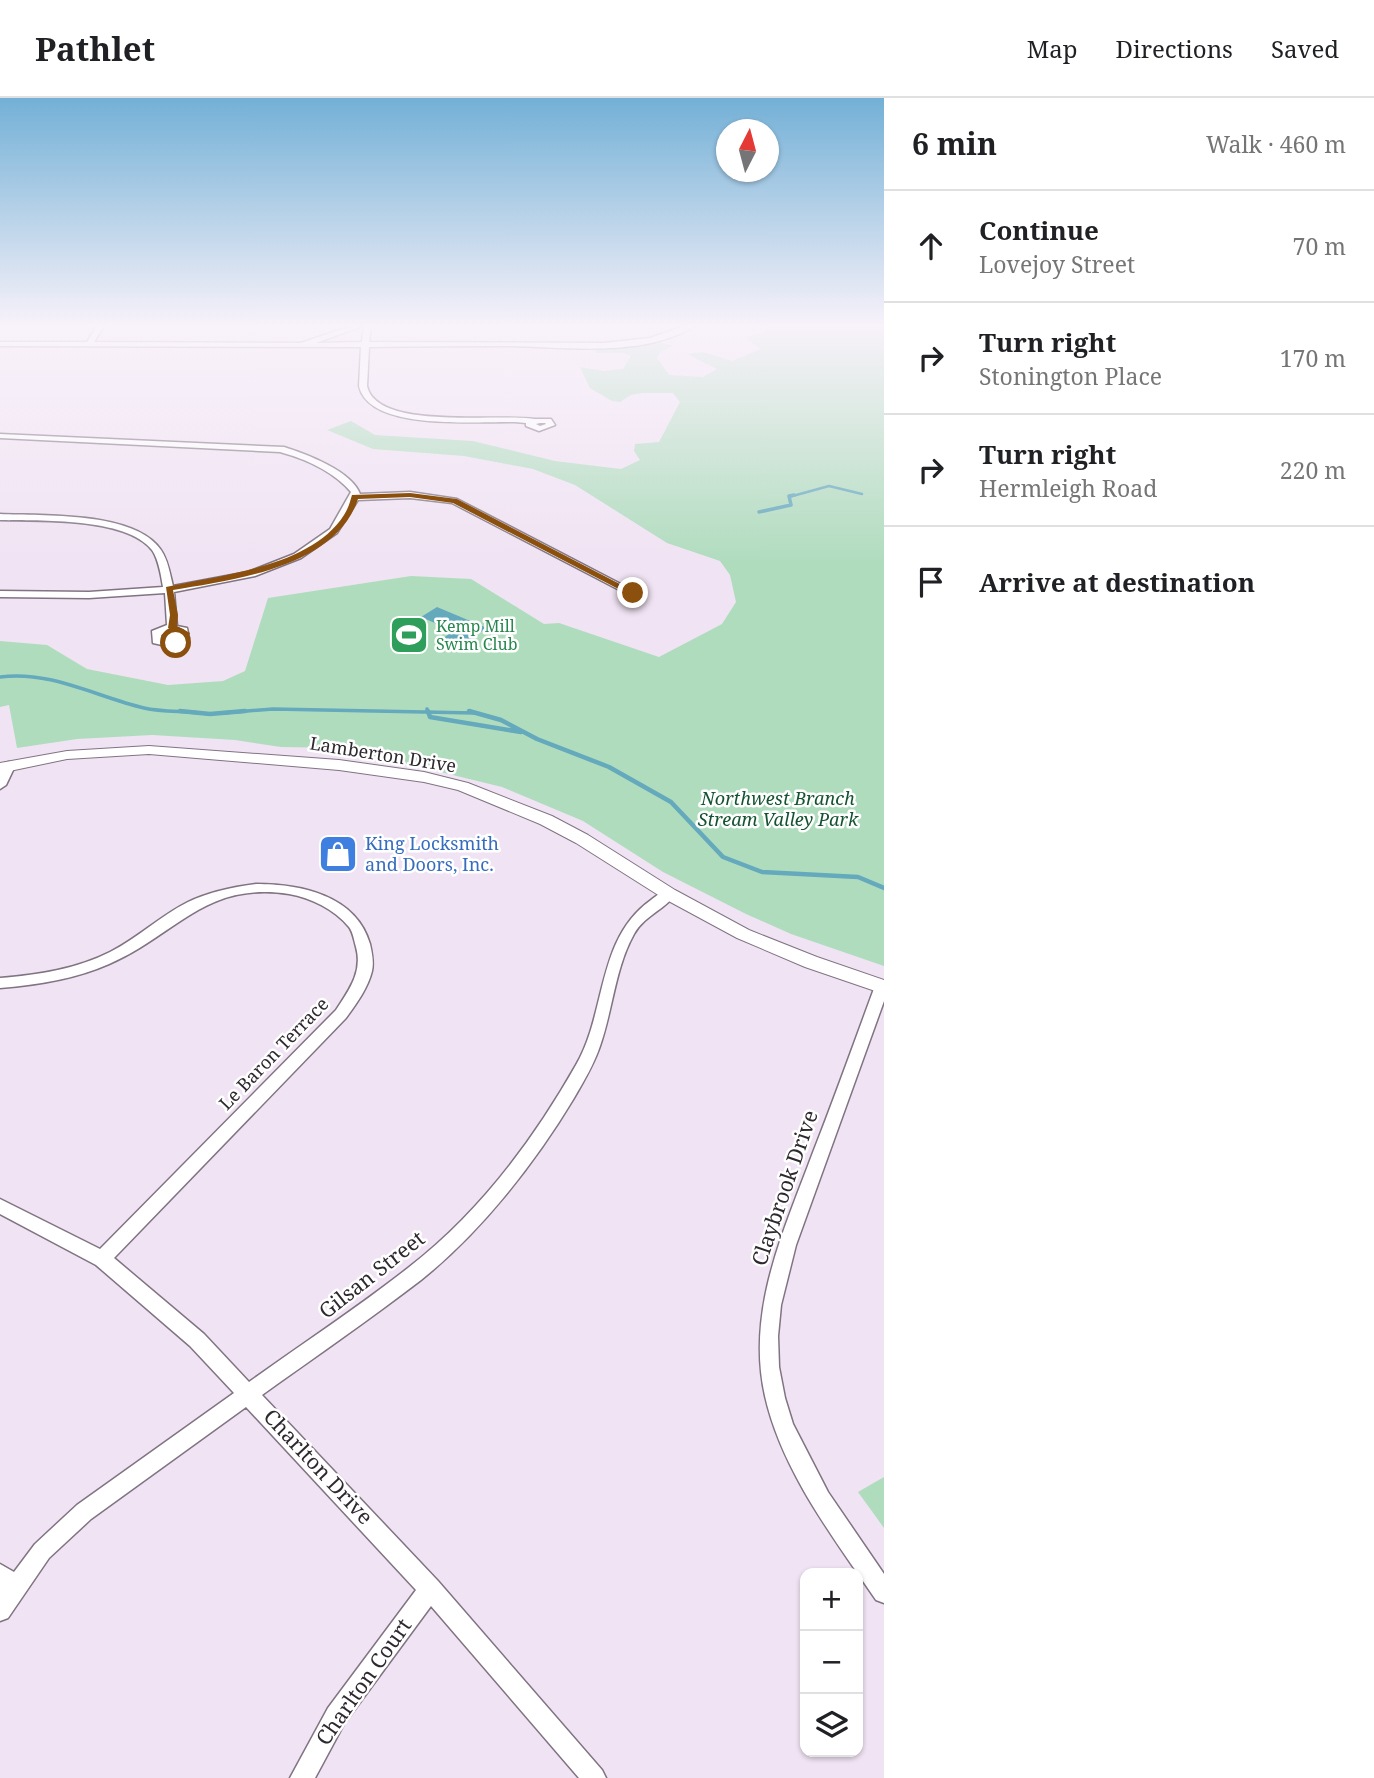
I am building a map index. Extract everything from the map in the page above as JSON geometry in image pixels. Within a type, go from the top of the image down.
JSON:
[{"type":"street","points":[[376,404],[415,417],[531,421]]},
{"type":"street","points":[[0,436],[281,449],[302,455],[347,482],[356,492],[350,513],[340,526],[304,553],[245,575],[169,589],[109,595],[0,594]]},
{"type":"street","points":[[355,497],[410,495],[454,501],[633,593]]},
{"type":"street","points":[[0,517],[85,521],[135,534],[156,550],[164,566],[174,615],[172,628]]},
{"type":"street","name":"Lamberton Drive","points":[[5,767],[67,755],[149,750],[339,765],[424,777],[463,786],[546,820],[582,839],[669,894],[743,934],[883,987]]},
{"type":"street","points":[[0,785],[5,767]]},
{"type":"street","name":"Le Baron Terrace","points":[[0,983],[77,970],[103,961],[141,942],[195,905],[240,890],[264,887],[289,889],[312,896],[347,916],[357,927],[365,949],[367,970],[363,981],[341,1014],[102,1259]]},
{"type":"street","name":"Gilsan Street","points":[[0,1610],[8,1581],[84,1512],[416,1273],[465,1229],[517,1172],[553,1120],[588,1058],[618,957],[631,927],[639,917],[669,894]]},
{"type":"street","name":"Claybrook Drive","points":[[883,987],[778,1273],[767,1341],[775,1397],[798,1459],[823,1504],[884,1592]]},
{"type":"street","name":"Charlton Drive","points":[[0,1206],[102,1259],[197,1340],[430,1589],[594,1778]]},
{"type":"street","name":"Charlton Court","points":[[302,1778],[336,1716],[430,1589]]},
{"type":"green space","name":"Northwest Branch Stream Valley Park","points":[[679,404],[884,404],[884,966],[791,934],[746,914],[663,872],[583,821],[502,787],[342,748],[281,747],[235,740],[152,735],[77,739],[17,748],[9,705],[0,707],[0,641],[47,645],[87,669],[168,685],[223,681],[245,671],[268,598],[411,576],[471,579],[544,624],[559,623],[659,657],[722,624],[736,602],[730,575],[720,561],[667,543],[575,485],[533,469],[464,456],[373,449],[327,430],[351,421],[375,435],[473,441],[555,461],[621,469],[640,460],[634,451],[635,444],[659,442]]},
{"type":"green space","points":[[884,1477],[884,1528],[858,1492]]},
{"type":"water","points":[[437,607],[487,628],[459,646],[442,639],[453,631],[421,617]]},
{"type":"waterway","points":[[789,497],[829,486],[862,494]]},
{"type":"waterway","points":[[789,497],[794,495]]},
{"type":"waterway","points":[[759,512],[791,505],[789,497]]},
{"type":"waterway","points":[[0,677],[37,677],[144,708],[199,713]]},
{"type":"waterway","points":[[223,713],[273,709],[428,712]]},
{"type":"waterway","points":[[180,711],[210,714],[245,711]]},
{"type":"waterway","points":[[469,711],[501,720],[537,739],[609,767],[671,802],[723,857],[762,872],[858,877],[884,888]]},
{"type":"waterway","points":[[428,712],[475,713]]},
{"type":"waterway","points":[[428,712],[430,717],[521,732]]},
{"type":"place","name":"Kemp Mill Swim Club","points":[[409,635]]},
{"type":"place","name":"King Locksmith and Doors, Inc.","points":[[338,854]]},
{"type":"route","points":[[176,643],[181,641],[186,633],[172,628],[174,615],[169,589],[228,580],[274,566],[304,553],[340,526],[350,513],[355,497],[410,495],[454,501],[633,593]]}]
